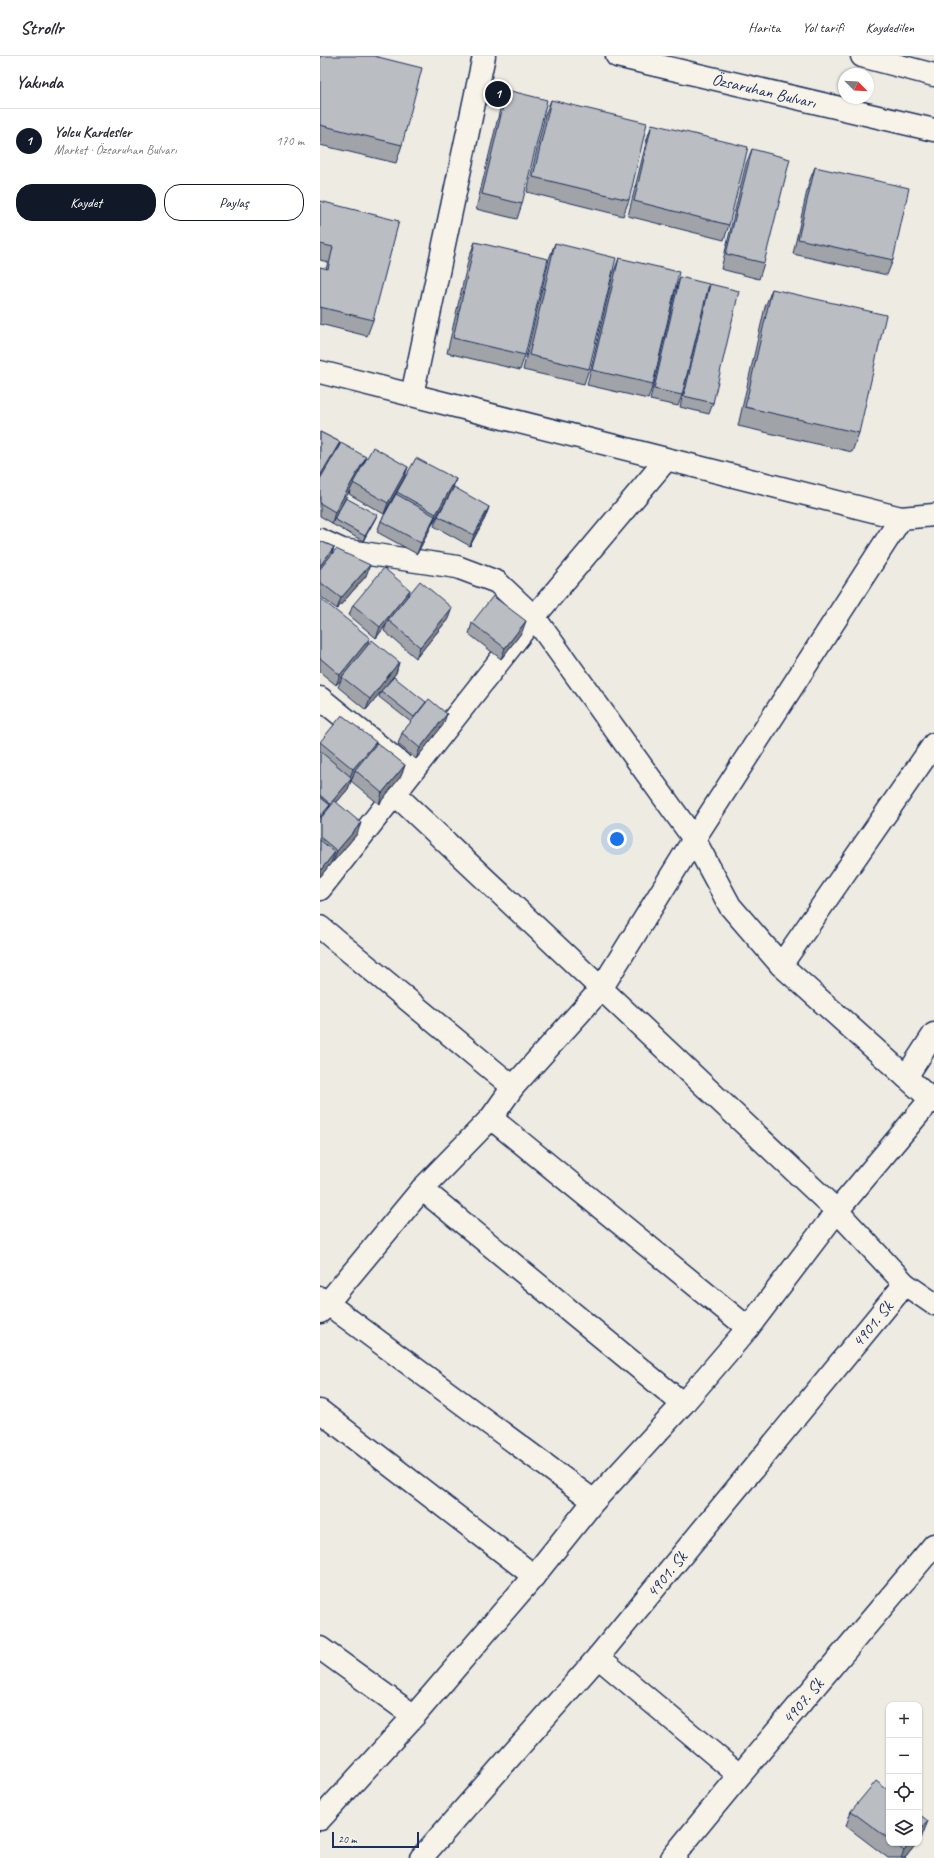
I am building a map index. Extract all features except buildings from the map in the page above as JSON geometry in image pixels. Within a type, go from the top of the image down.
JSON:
[{"type":"street","points":[[412,395],[484,56]]},
{"type":"street","name":"Özsaruhan Bulvarı","points":[[617,56],[934,130]]},
{"type":"street","points":[[862,56],[934,75]]},
{"type":"street","points":[[320,372],[901,518],[934,512]]},
{"type":"street","points":[[320,889],[396,795],[534,617],[666,460]]},
{"type":"street","points":[[594,1501],[322,1305],[422,1190],[490,1118],[513,1087],[601,990],[694,839],[901,518]]},
{"type":"street","points":[[320,540],[342,550],[457,566],[497,582],[534,617],[694,839],[730,906],[781,965],[932,1100],[837,1211],[748,1328],[683,1404],[594,1501],[534,1576],[414,1716],[320,1819]]},
{"type":"street","points":[[320,698],[412,774]]},
{"type":"street","points":[[781,965],[926,769],[934,744]]},
{"type":"street","points":[[396,795],[837,1211],[905,1284],[934,1304]]},
{"type":"street","points":[[320,927],[513,1087]]},
{"type":"street","points":[[906,1077],[934,1034]]},
{"type":"street","points":[[490,1118],[748,1328]]},
{"type":"street","points":[[422,1190],[683,1404]]},
{"type":"street","name":"4901. Sk","points":[[421,1858],[598,1657],[905,1284]]},
{"type":"street","points":[[320,1411],[534,1576]]},
{"type":"street","name":"4907. Sk","points":[[672,1858],[739,1775],[934,1545]]},
{"type":"street","points":[[320,1648],[414,1716]]},
{"type":"street","points":[[598,1657],[739,1775]]},
{"type":"place","name":"Yolcu Kardesler","points":[[498,94]]}]
